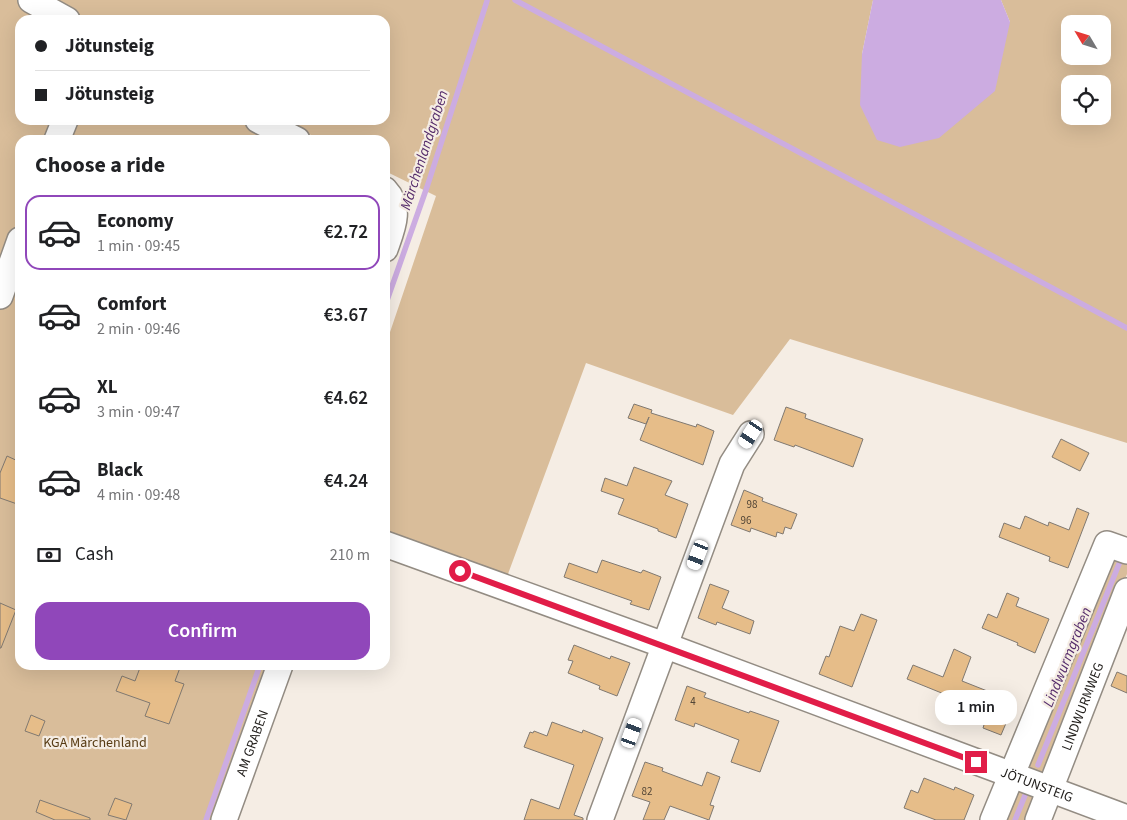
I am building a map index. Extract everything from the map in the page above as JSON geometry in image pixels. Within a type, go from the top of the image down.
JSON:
[{"type":"street","points":[[31,0],[58,15]]},
{"type":"street","points":[[268,125],[287,135]]},
{"type":"street","points":[[390,198],[395,210],[394,226],[390,236]]},
{"type":"street","points":[[0,296],[15,254]]},
{"type":"street","points":[[600,820],[732,464],[751,434]]},
{"type":"street","name":"JÖTUNSTEIG","points":[[390,546],[664,645],[1127,818]]},
{"type":"street","points":[[993,820],[1117,548]]},
{"type":"street","name":"LINDWURMWEG","points":[[1038,820],[1127,591]]},
{"type":"street","name":"AM GRABEN","points":[[224,820],[278,670]]},
{"type":"green space","name":"KGA Märchenland","points":[[0,0],[19,0],[43,15],[15,15],[15,125],[255,125],[275,135],[15,135],[15,670],[268,670],[216,820],[0,820]]},
{"type":"green space","points":[[49,0],[873,0],[862,54],[1010,22],[1001,0],[1127,0],[1127,443],[790,339],[733,415],[586,363],[505,582],[390,537],[390,332],[436,196],[390,173],[390,135],[311,135],[291,125],[390,125],[390,15],[74,15]]},
{"type":"green space","points":[[1127,555],[1127,574],[1052,773],[1027,775],[1026,759],[1109,556]]},
{"type":"green space","points":[[1015,790],[1036,793],[1032,820],[1000,820]]},
{"type":"shaded area","points":[[873,0],[1001,0],[1010,22],[995,91],[939,138],[900,147],[877,140],[860,105],[862,54]]},
{"type":"building","points":[[634,404],[652,410],[651,413],[696,427],[697,424],[714,431],[703,465],[640,440],[649,417],[646,424],[628,418]]},
{"type":"building","points":[[786,407],[806,414],[805,418],[863,439],[853,467],[795,445],[794,447],[774,440]]},
{"type":"building","points":[[1061,439],[1089,453],[1080,471],[1052,457]]},
{"type":"building","points":[[7,456],[15,460],[15,503],[0,498],[0,473]]},
{"type":"building","points":[[634,467],[672,481],[665,495],[688,504],[676,538],[618,514],[624,499],[601,491],[605,478],[627,486]]},
{"type":"building","points":[[744,490],[763,498],[762,501],[797,514],[791,529],[785,527],[783,534],[777,532],[776,537],[751,528],[750,532],[731,525]]},
{"type":"building","points":[[1077,508],[1089,513],[1068,568],[1049,561],[1050,557],[999,537],[1004,523],[1020,529],[1025,516],[1048,526],[1049,522],[1069,530]]},
{"type":"building","points":[[602,560],[641,573],[643,570],[661,577],[649,610],[630,604],[632,601],[564,577],[569,563],[597,573]]},
{"type":"building","points":[[710,584],[729,591],[722,608],[754,621],[750,634],[717,622],[716,625],[698,618]]},
{"type":"building","points":[[1007,593],[1019,598],[1016,606],[1049,619],[1035,653],[1017,645],[1018,643],[982,628],[988,614],[997,618]]},
{"type":"building","points":[[0,603],[15,610],[15,613],[0,648]]},
{"type":"building","points":[[861,614],[877,620],[852,687],[819,674],[826,656],[829,657],[840,626],[854,631]]},
{"type":"building","points":[[574,645],[610,659],[611,656],[630,663],[617,696],[599,689],[600,686],[568,673],[573,661],[568,660]]},
{"type":"building","points":[[954,649],[971,657],[962,681],[1015,702],[1001,735],[983,728],[984,725],[960,716],[960,714],[945,707],[949,696],[907,679],[913,665],[943,677]]},
{"type":"building","points":[[139,670],[179,670],[175,681],[184,684],[169,724],[145,716],[150,703],[116,691],[122,676],[135,681]]},
{"type":"building","points":[[1117,672],[1127,676],[1127,693],[1111,686]]},
{"type":"building","points":[[687,686],[706,693],[704,697],[749,713],[750,711],[779,721],[760,772],[731,762],[739,740],[695,723],[694,727],[675,720]]},
{"type":"building","points":[[31,715],[45,721],[39,736],[25,731]]},
{"type":"building","points":[[552,722],[582,733],[583,730],[603,738],[574,815],[583,818],[583,820],[524,820],[531,799],[559,809],[574,765],[524,747],[530,732],[533,733],[534,731],[547,736]]},
{"type":"building","points":[[645,762],[663,768],[662,771],[702,786],[707,772],[720,777],[710,805],[714,806],[709,820],[670,806],[664,820],[643,820],[650,802],[632,796]]},
{"type":"building","points":[[924,778],[954,790],[955,787],[974,795],[964,820],[936,820],[904,808],[911,790],[918,793]]},
{"type":"building","points":[[115,798],[132,804],[126,820],[108,815]]},
{"type":"building","points":[[40,800],[90,818],[90,820],[55,820],[36,812]]},
{"type":"waterway","points":[[515,0],[1127,328]]},
{"type":"waterway","name":"Märchenlandgraben","points":[[390,292],[427,187],[487,1]]},
{"type":"waterway","name":"Lindwurmgraben","points":[[1038,765],[1121,559]]},
{"type":"waterway","name":"Märchenlandgraben","points":[[206,820],[258,670]]},
{"type":"waterway","name":"Lindwurmgraben","points":[[1015,820],[1026,793]]},
{"type":"route","points":[[460,571],[976,762]]}]
